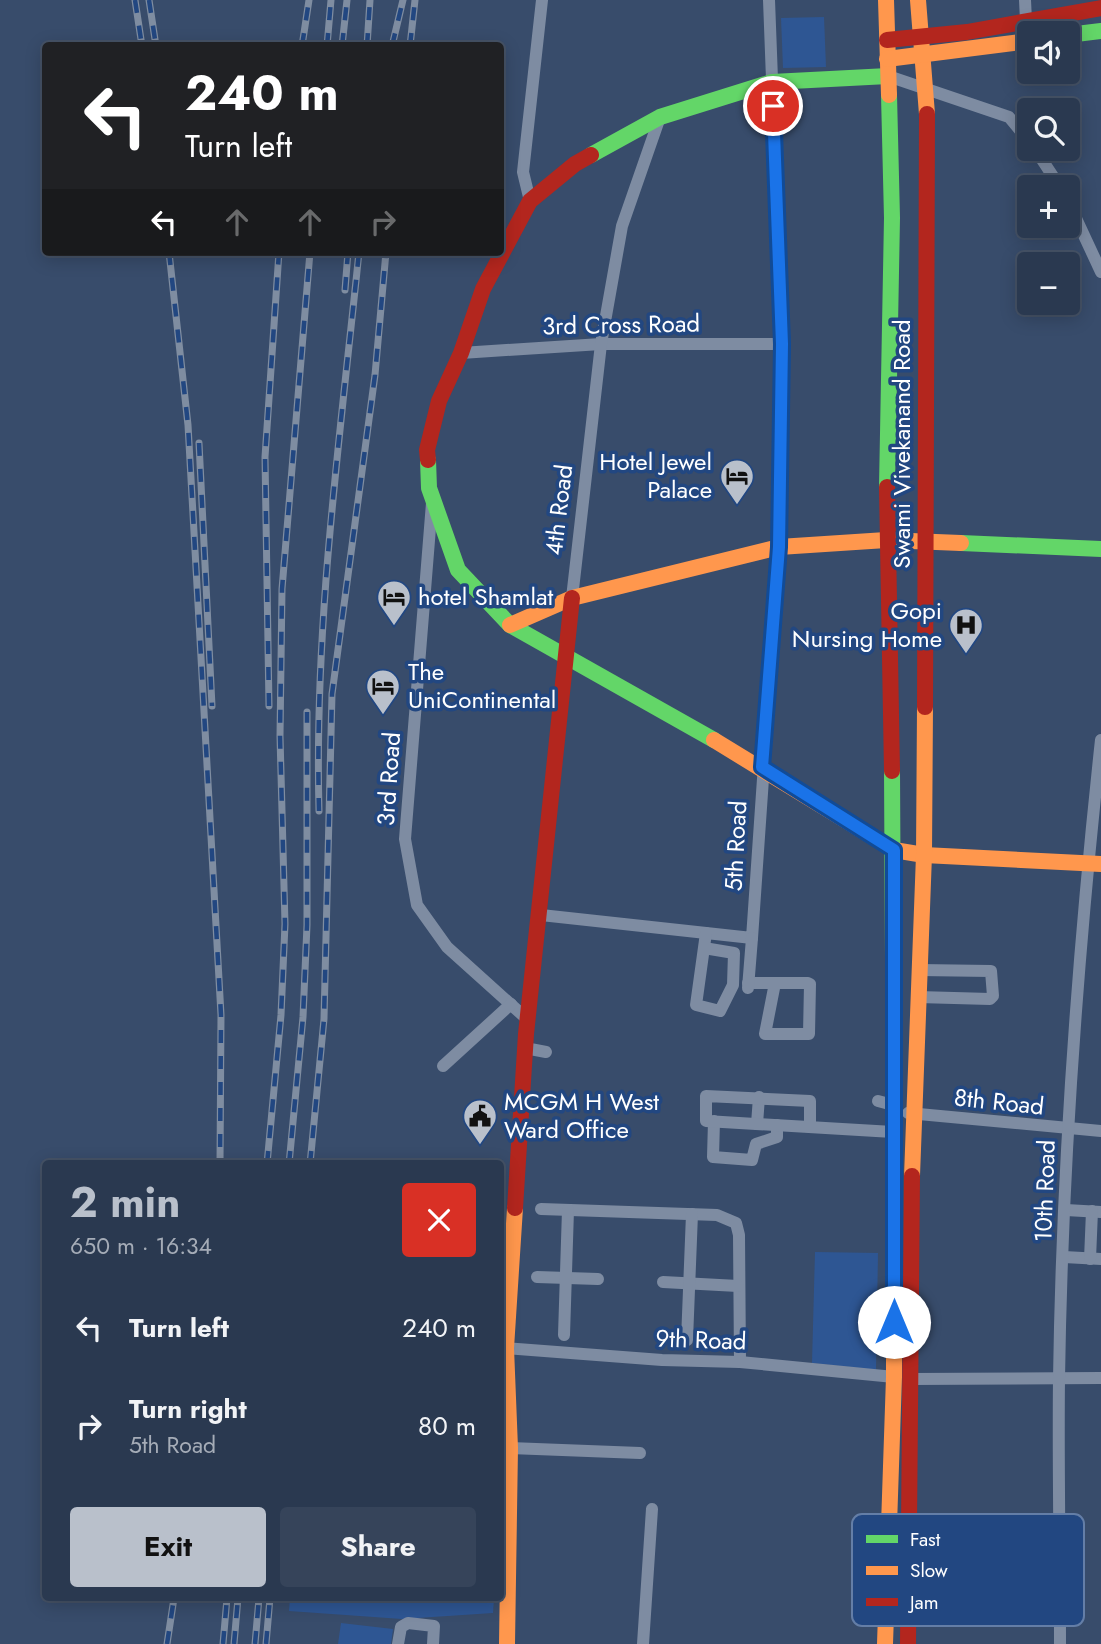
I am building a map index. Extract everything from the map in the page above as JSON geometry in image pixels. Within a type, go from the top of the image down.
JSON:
[{"type":"street","points":[[530,201],[523,172],[542,0]]},
{"type":"street","name":"5th Road","points":[[749,982],[779,547],[782,344],[769,0]]},
{"type":"street","name":"Swami Vivekanand Road","points":[[886,0],[892,218],[886,540],[894,850],[893,1059],[888,1106],[893,1132],[908,1514]]},
{"type":"street","name":"Swami Vivekanand Road","points":[[891,1514],[902,1378],[924,855],[927,88],[921,58],[918,0]]},
{"type":"street","points":[[1025,0],[1027,21]]},
{"type":"street","points":[[887,40],[920,39],[1027,18],[1101,8]]},
{"type":"street","points":[[1080,34],[1101,31]]},
{"type":"street","points":[[887,59],[921,58],[974,47],[1017,42]]},
{"type":"street","points":[[504,250],[530,201],[575,164],[660,117],[772,82],[888,76],[1009,117],[1017,127]]},
{"type":"street","name":"4th Road","points":[[507,1644],[510,1448],[506,1348],[527,1018],[541,915],[572,598],[601,344],[622,226],[660,117]]},
{"type":"street","points":[[1080,227],[1101,272]]},
{"type":"street","points":[[501,256],[483,289],[461,353],[439,401],[427,450],[429,488],[458,570],[510,625],[762,767],[894,850],[924,855],[1094,863]]},
{"type":"street","name":"3rd Cross Road","points":[[461,353],[601,344],[782,344]]},
{"type":"street","name":"3rd Road","points":[[432,497],[405,839],[417,905],[447,947],[527,1018]]},
{"type":"street","points":[[510,625],[572,598],[779,547],[925,540],[1101,549]]},
{"type":"street","name":"10th Road","points":[[1060,1514],[1059,1378],[1069,1130],[1094,863],[1101,740]]},
{"type":"street","points":[[541,915],[752,938]]},
{"type":"street","points":[[704,948],[734,953],[733,985],[722,1010],[697,1007],[704,948],[706,933]]},
{"type":"street","points":[[918,998],[990,999],[993,996],[991,971],[919,970]]},
{"type":"street","points":[[733,975],[749,982],[810,984],[809,1034],[765,1034],[775,983]]},
{"type":"street","points":[[443,1066],[511,1004]]},
{"type":"street","points":[[525,1048],[546,1052]]},
{"type":"street","points":[[893,1059],[915,1059]]},
{"type":"street","points":[[810,1127],[810,1101],[707,1095],[705,1120],[757,1124],[893,1132]]},
{"type":"street","points":[[757,1124],[759,1097]]},
{"type":"street","name":"8th Road","points":[[888,1106],[913,1114],[1101,1131]]},
{"type":"street","points":[[714,1121],[713,1157],[740,1159],[754,1159],[756,1144],[775,1140],[777,1125]]},
{"type":"street","points":[[541,1209],[718,1215],[736,1223],[740,1235],[740,1362]]},
{"type":"street","points":[[564,1335],[568,1210]]},
{"type":"street","points":[[1064,1257],[1096,1259],[1096,1211],[1066,1210]]},
{"type":"street","points":[[687,1340],[692,1214]]},
{"type":"street","points":[[537,1277],[598,1279]]},
{"type":"street","points":[[663,1282],[738,1286]]},
{"type":"street","name":"9th Road","points":[[506,1348],[662,1360],[740,1362],[902,1378],[1101,1378]]},
{"type":"street","points":[[510,1448],[640,1453]]},
{"type":"street","points":[[643,1644],[652,1509]]},
{"type":"street","points":[[398,1644],[401,1627],[408,1623],[434,1626],[433,1644]]},
{"type":"street","name":"Swami Vivekanand Road","points":[[885,1644],[886,1626]]},
{"type":"street","name":"Swami Vivekanand Road","points":[[908,1626],[908,1644]]},
{"type":"street","name":"10th Road","points":[[1060,1626],[1060,1644]]},
{"type":"shaded area","points":[[824,17],[826,67],[783,68],[781,18]]},
{"type":"shaded area","points":[[815,1252],[878,1253],[876,1370],[812,1363]]},
{"type":"shaded area","points":[[290,1601],[494,1601],[493,1613],[402,1619],[289,1611]]},
{"type":"shaded area","points":[[341,1623],[393,1629],[391,1644],[338,1644]]},
{"type":"railway","points":[[135,0],[141,42]]},
{"type":"railway","points":[[149,0],[155,42]]},
{"type":"railway","points":[[303,42],[309,0]]},
{"type":"railway","points":[[327,42],[331,0]]},
{"type":"railway","points":[[342,42],[347,0]]},
{"type":"railway","points":[[367,42],[370,0]]},
{"type":"railway","points":[[393,42],[403,0]]},
{"type":"railway","points":[[410,42],[415,0]]},
{"type":"railway","points":[[169,256],[188,425],[221,1015],[220,1160]]},
{"type":"railway","points":[[269,706],[265,457],[279,256]]},
{"type":"railway","points":[[267,1160],[281,1015],[285,924],[280,736],[282,589],[310,256]]},
{"type":"railway","points":[[345,290],[348,256]]},
{"type":"railway","points":[[319,811],[320,671],[324,601],[359,256]]},
{"type":"railway","points":[[310,1160],[324,1019],[332,694],[375,375],[386,256]]},
{"type":"railway","points":[[199,443],[212,706]]},
{"type":"railway","points":[[289,1160],[303,1017],[307,925],[307,712]]},
{"type":"railway","points":[[167,1644],[174,1601]]},
{"type":"railway","points":[[223,1644],[227,1601]]},
{"type":"railway","points":[[234,1644],[238,1601]]},
{"type":"railway","points":[[255,1644],[259,1601]]},
{"type":"railway","points":[[266,1644],[270,1601]]},
{"type":"traffic: fast","points":[[1080,34],[1101,31]]},
{"type":"traffic: fast","points":[[591,155],[660,117],[772,82],[888,76]]},
{"type":"traffic: fast","points":[[887,487],[892,218],[889,95]]},
{"type":"traffic: fast","points":[[428,460],[429,488],[458,570],[510,625],[714,740]]},
{"type":"traffic: fast","points":[[961,543],[1101,549]]},
{"type":"traffic: fast","points":[[892,771],[894,1141]]},
{"type":"traffic: slow","points":[[886,0],[889,95]]},
{"type":"traffic: slow","points":[[918,0],[927,114]]},
{"type":"traffic: slow","points":[[887,59],[1017,43]]},
{"type":"traffic: slow","points":[[510,625],[572,598],[779,547],[886,540],[961,543]]},
{"type":"traffic: slow","points":[[912,1176],[924,855],[925,707]]},
{"type":"traffic: slow","points":[[714,740],[894,850],[924,855],[1101,864]]},
{"type":"traffic: slow","points":[[889,1514],[894,1377],[894,1141]]},
{"type":"traffic: slow","points":[[507,1644],[510,1448],[506,1348],[515,1208]]},
{"type":"traffic: slow","points":[[885,1644],[886,1626]]},
{"type":"traffic: jam","points":[[887,40],[967,32],[1101,8]]},
{"type":"traffic: jam","points":[[925,707],[927,114]]},
{"type":"traffic: jam","points":[[504,250],[530,201],[575,164],[591,155]]},
{"type":"traffic: jam","points":[[428,460],[427,450],[439,401],[461,353],[483,289],[501,256]]},
{"type":"traffic: jam","points":[[887,487],[892,771]]},
{"type":"traffic: jam","points":[[515,1208],[526,1034],[572,598]]},
{"type":"traffic: jam","points":[[909,1514],[912,1176]]},
{"type":"traffic: jam","points":[[908,1626],[908,1644]]},
{"type":"place","name":"Hotel Jewel Palace","points":[[737,506]]},
{"type":"place","name":"hotel Shamlat","points":[[394,627]]},
{"type":"place","name":"Gopi Nursing Home","points":[[966,655]]},
{"type":"place","name":"The UniContinental","points":[[383,716]]},
{"type":"place","name":"MCGM H West Ward Office","points":[[480,1146]]},
{"type":"route","points":[[773,106],[782,344],[779,547],[762,767],[894,850],[894,1322]]}]
